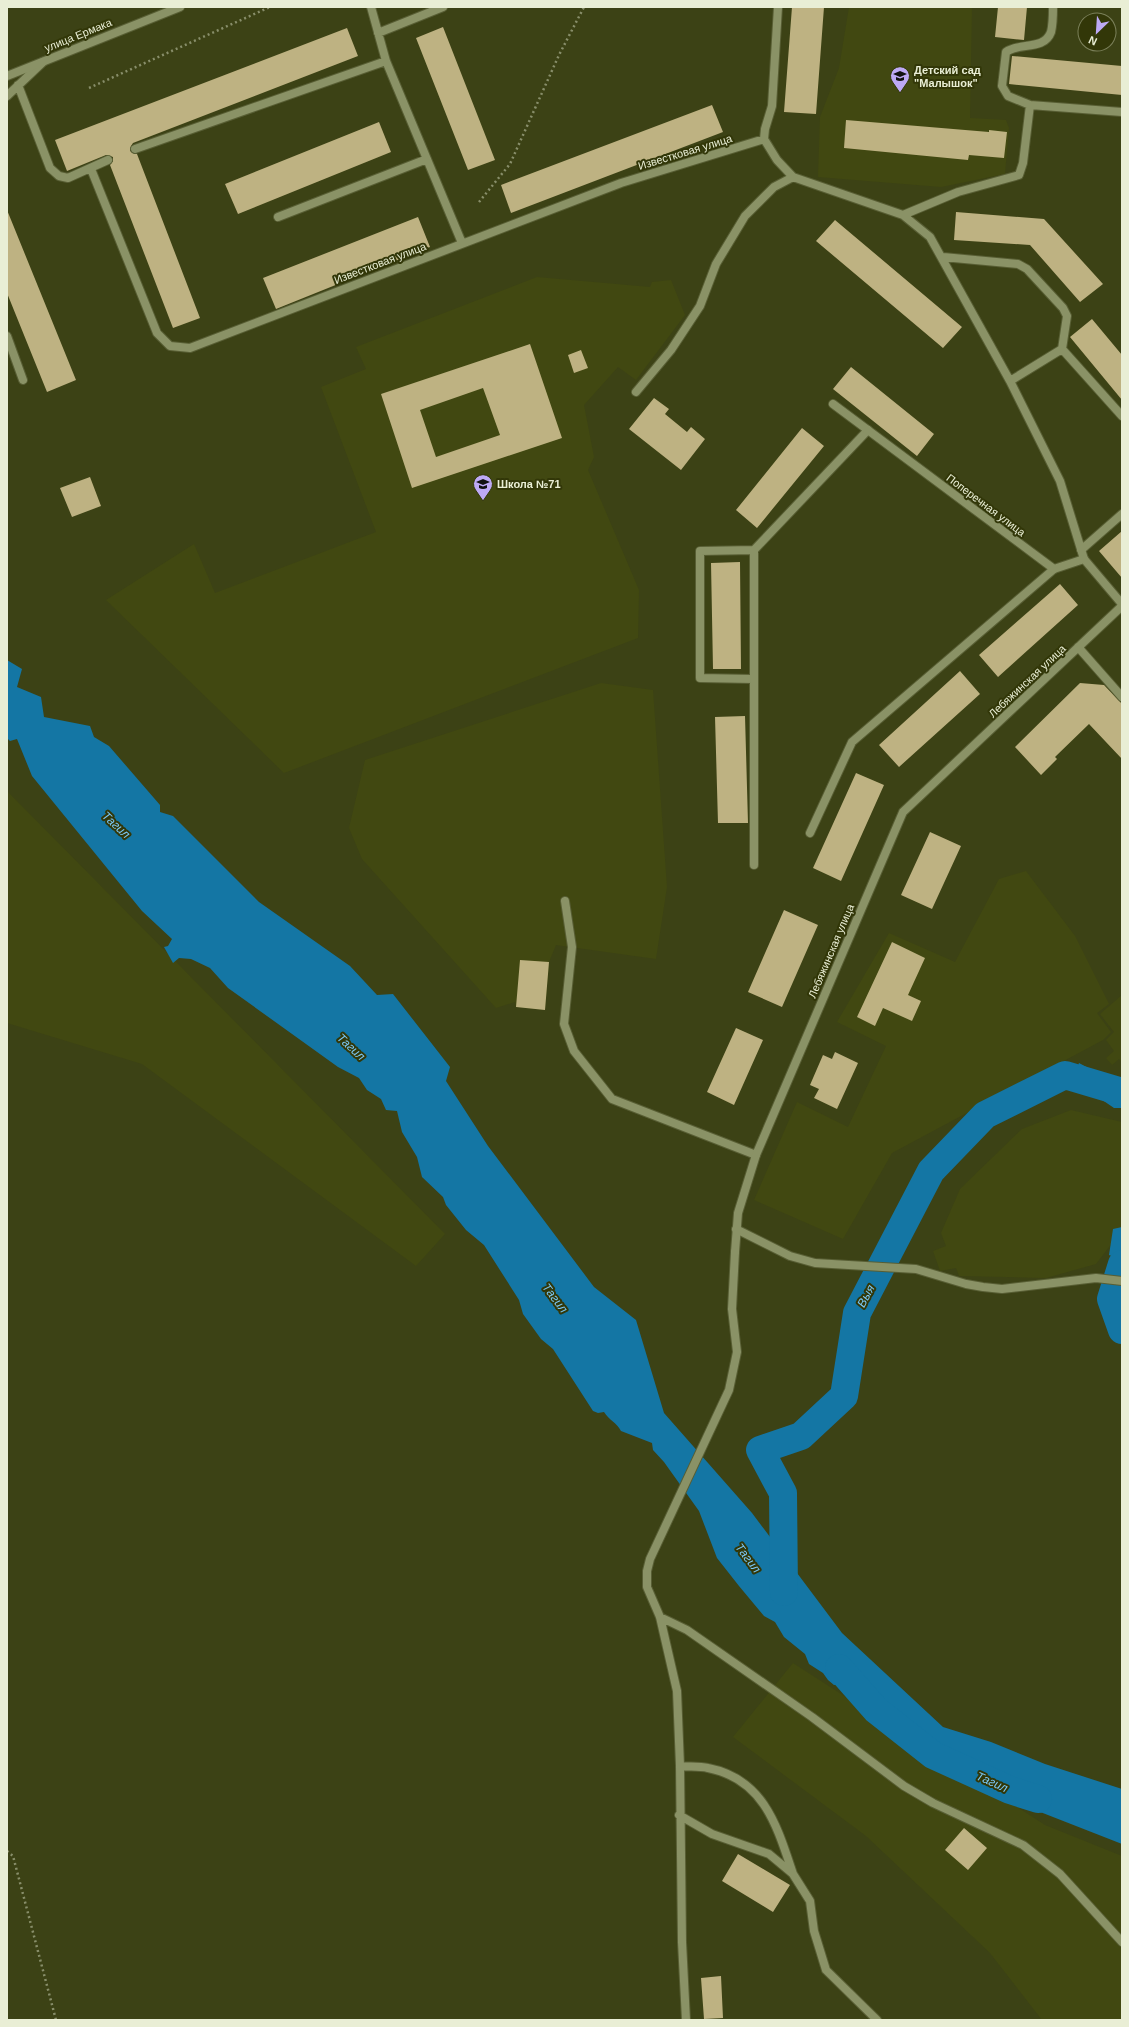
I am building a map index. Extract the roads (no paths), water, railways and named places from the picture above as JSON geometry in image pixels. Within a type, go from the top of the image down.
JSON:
[{"type":"street","name":"улица Ермака","points":[[7,76],[180,7]]},
{"type":"street","points":[[371,7],[386,61],[462,243]]},
{"type":"street","points":[[378,33],[442,7]]},
{"type":"street","points":[[778,7],[772,106],[764,129],[764,139],[777,160],[793,177],[903,215],[930,237],[943,257],[1010,381],[1060,481],[1084,559],[1122,605]]},
{"type":"street","points":[[1053,7],[1051,32],[1046,41],[1038,44],[1012,48],[1006,52],[1002,86],[1008,96],[1030,105],[1122,112]]},
{"type":"street","points":[[7,96],[43,61]]},
{"type":"street","points":[[135,150],[386,61]]},
{"type":"street","points":[[18,85],[50,168],[59,176],[68,178],[91,169],[108,160]]},
{"type":"street","points":[[903,215],[958,192],[1019,175],[1023,163],[1030,105]]},
{"type":"street","name":"Известковая улица","points":[[91,169],[157,333],[170,346],[190,348],[621,183],[764,139]]},
{"type":"street","points":[[278,217],[427,159]]},
{"type":"street","points":[[636,392],[671,350],[700,306],[716,264],[745,216],[774,187],[793,177]]},
{"type":"street","points":[[943,257],[1018,264],[1027,269],[1063,308],[1067,316],[1062,349],[1010,381]]},
{"type":"street","points":[[7,336],[23,380]]},
{"type":"street","points":[[1062,349],[1122,416]]},
{"type":"street","name":"Поперечная улица","points":[[833,404],[1054,569]]},
{"type":"street","points":[[754,865],[754,550],[868,430]]},
{"type":"street","points":[[1081,550],[1122,514]]},
{"type":"street","points":[[753,679],[700,678],[700,551],[754,550]]},
{"type":"street","points":[[810,833],[852,742],[1054,569],[1084,559]]},
{"type":"street","name":"Лебяжинская улица","points":[[686,2020],[682,1942],[679,1815],[680,1766],[677,1691],[660,1617],[647,1587],[647,1571],[650,1559],[729,1390],[737,1352],[732,1309],[734,1252],[738,1212],[742,1192],[756,1155],[903,812],[1122,605]]},
{"type":"street","points":[[1078,647],[1122,697]]},
{"type":"street","points":[[565,901],[572,947],[564,1024],[574,1051],[612,1099],[756,1155]]},
{"type":"street","points":[[736,1229],[790,1256],[815,1263],[916,1269],[966,1284],[1002,1289],[1096,1278],[1122,1281]]},
{"type":"street","points":[[660,1617],[686,1630],[800,1708],[904,1786],[933,1803],[1023,1845],[1060,1874],[1122,1942]]},
{"type":"street","points":[[680,1766],[707,1768],[731,1776],[753,1789],[768,1808],[778,1828],[794,1874],[810,1901],[814,1931],[826,1970],[877,2020]]},
{"type":"street","points":[[679,1815],[712,1834],[769,1854],[794,1874]]},
{"type":"water","points":[[7,660],[22,669],[17,687],[41,697],[44,717],[90,726],[94,737],[109,746],[160,805],[160,812],[173,816],[259,902],[350,966],[377,995],[393,994],[450,1067],[446,1081],[488,1146],[594,1287],[636,1320],[664,1413],[752,1513],[842,1633],[943,1727],[991,1742],[1045,1764],[1122,1789],[1122,1844],[1030,1808],[973,1766],[922,1749],[881,1711],[869,1695],[855,1698],[842,1684],[834,1685],[823,1673],[809,1664],[805,1654],[784,1637],[775,1622],[764,1616],[717,1558],[699,1511],[664,1462],[653,1450],[652,1443],[621,1431],[604,1412],[598,1413],[593,1411],[553,1349],[541,1339],[523,1314],[519,1300],[484,1245],[466,1230],[446,1205],[443,1197],[422,1177],[417,1157],[402,1132],[397,1111],[386,1110],[381,1099],[367,1090],[359,1078],[338,1067],[228,988],[210,968],[191,959],[179,958],[173,963],[164,947],[168,946],[172,939],[142,911],[32,776],[17,739],[10,741],[7,738]]},
{"type":"water","points":[[1079,1063],[1122,1086],[1122,1108],[1114,1108],[1073,1080]]},
{"type":"water","points":[[1122,1227],[1122,1260],[1109,1255],[1113,1229]]},
{"type":"waterway","name":"Выя","points":[[784,1592],[783,1493],[760,1450],[801,1436],[844,1396],[857,1313],[931,1171],[985,1115],[1065,1075],[1122,1092]]},
{"type":"waterway","name":"Выя","points":[[1122,1264],[1111,1299],[1122,1330]]},
{"type":"waterway","name":"Тагил","points":[[839,1668],[876,1710],[933,1755],[1010,1790],[1038,1799]]},
{"type":"place","name":"Детский сад \"Малышок\"","points":[[900,93]]},
{"type":"place","name":"Школа №71","points":[[483,501]]}]
